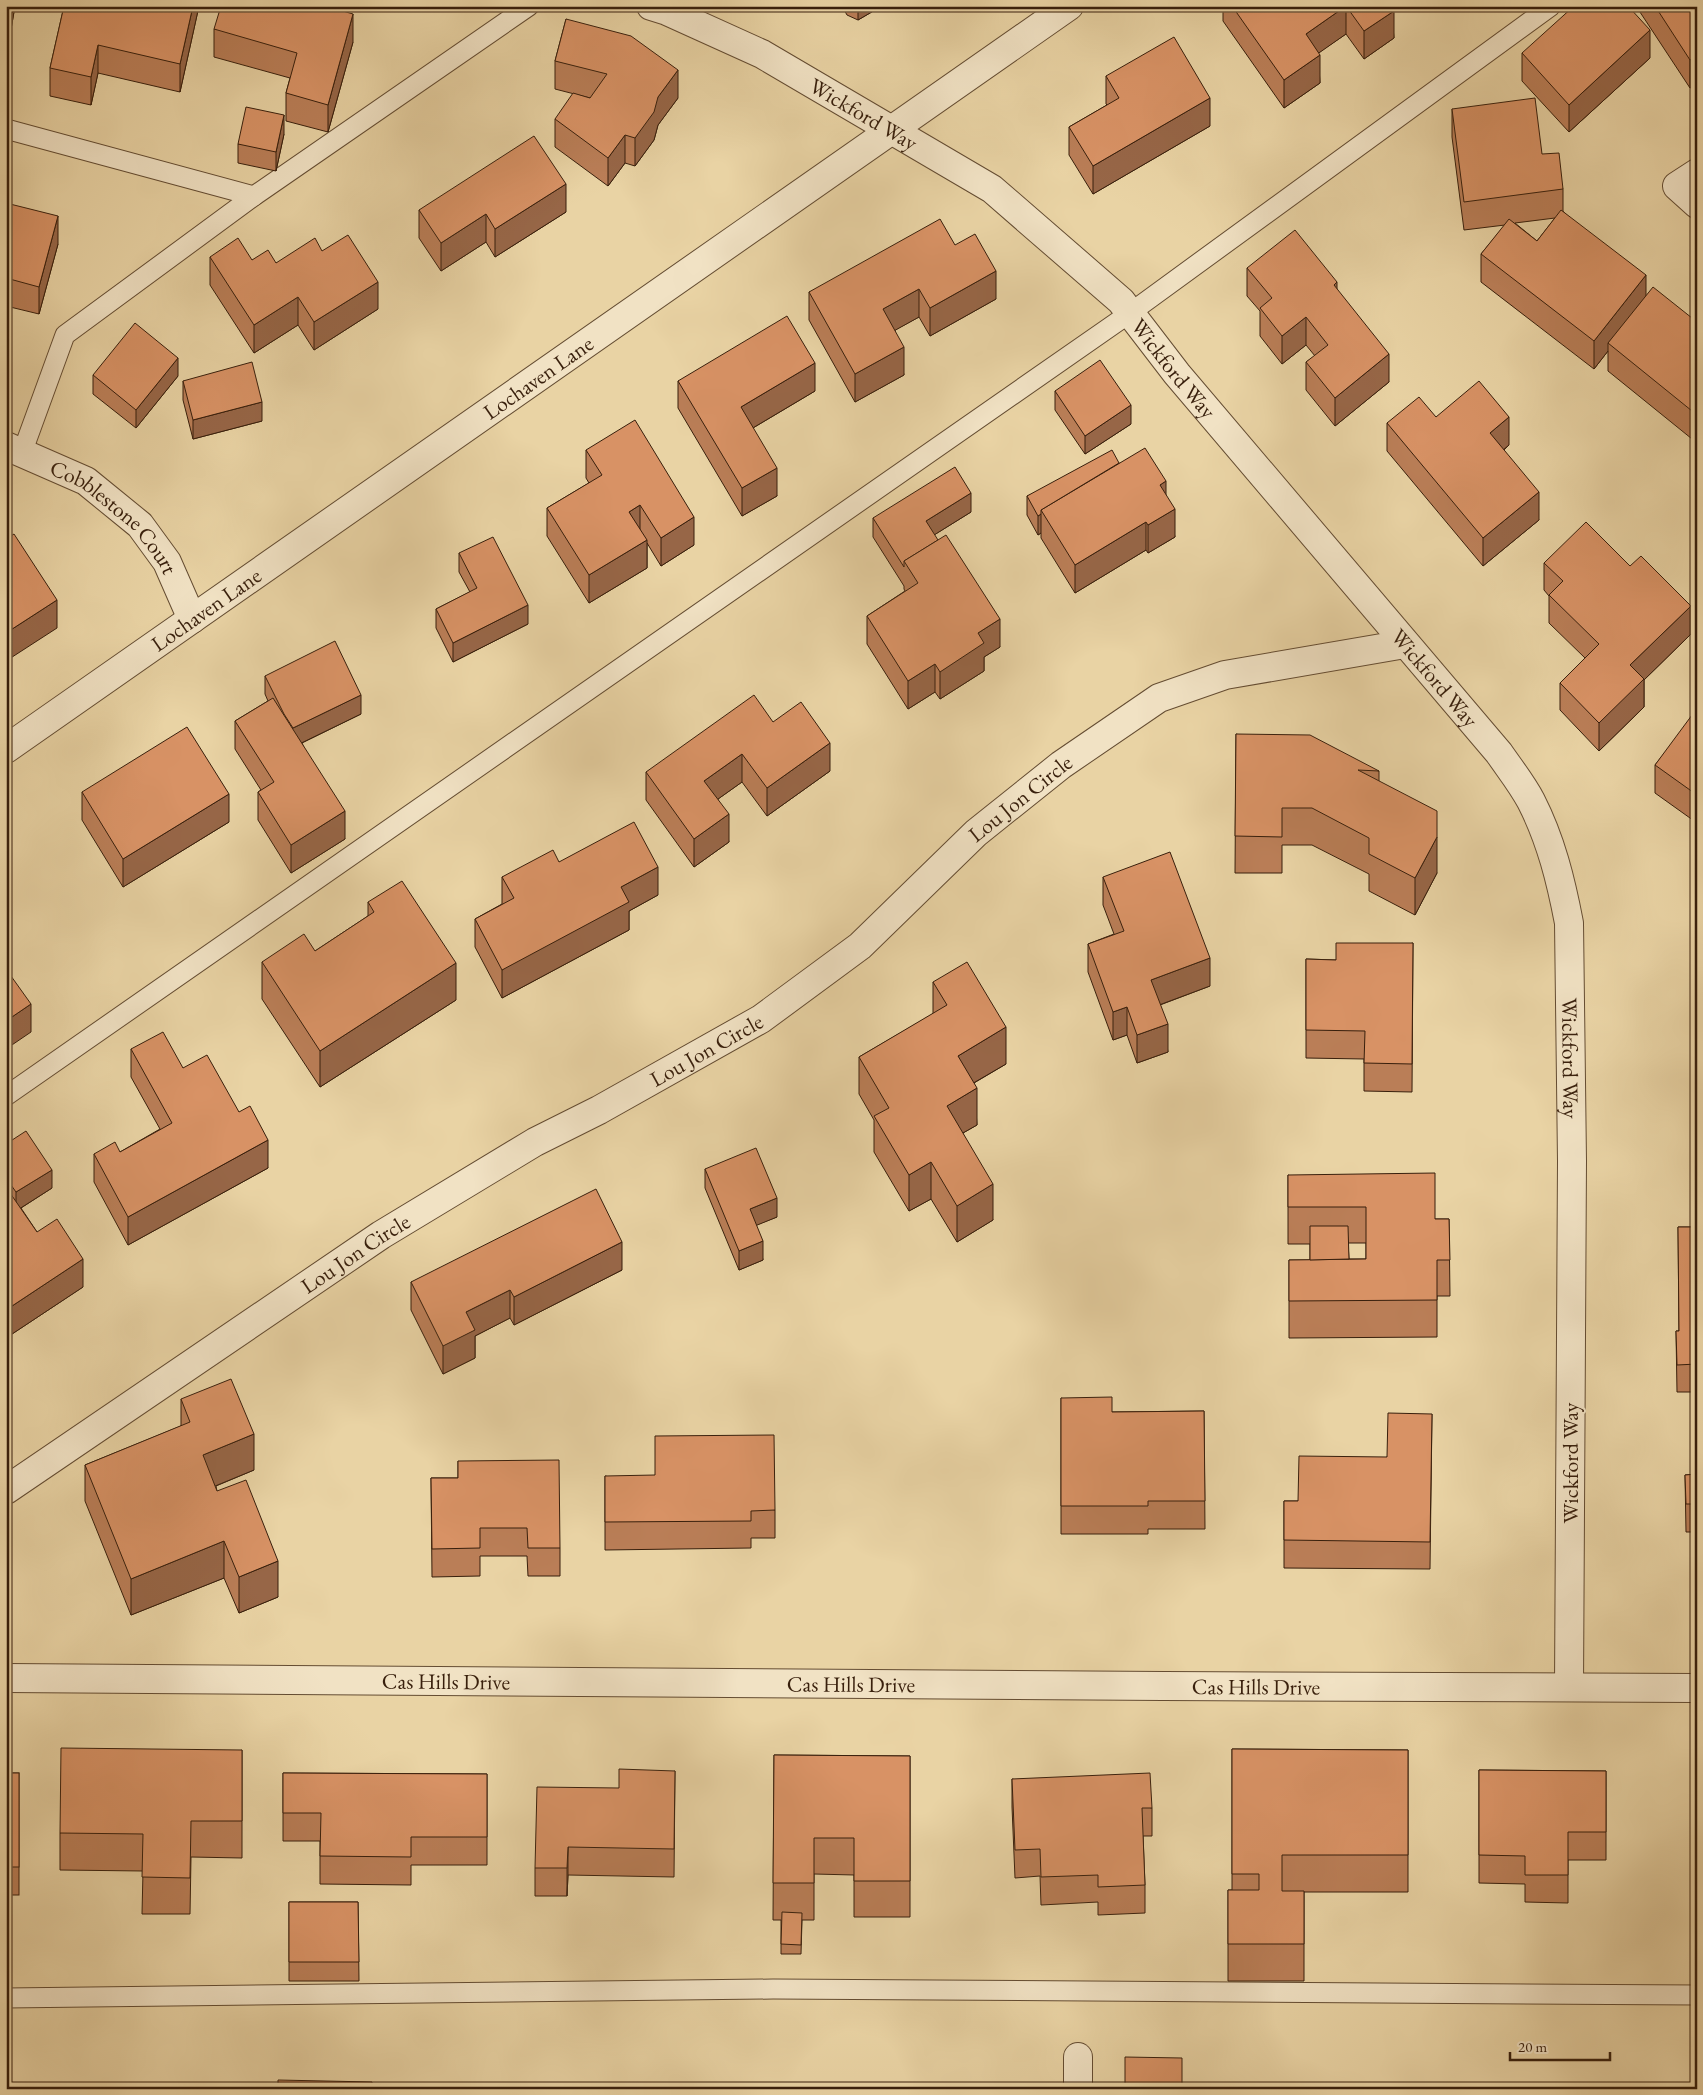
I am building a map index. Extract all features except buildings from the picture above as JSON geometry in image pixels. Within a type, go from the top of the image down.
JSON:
[{"type":"street","name":"Wickford Way","points":[[651,6],[667,11],[762,54],[992,189],[1121,301],[1177,374],[1405,644],[1499,752],[1530,801],[1552,851],[1562,887],[1569,924],[1572,1161],[1569,1687]]},
{"type":"street","name":"Lochaven Lane","points":[[6,749],[1069,6]]},
{"type":"street","points":[[1697,173],[1677,186],[1697,204]]},
{"type":"street","name":"Cobblestone Court","points":[[14,449],[86,481],[140,525],[167,562],[192,619]]},
{"type":"street","name":"Lou Jon Circle","points":[[6,1490],[382,1235],[535,1142],[599,1110],[761,1019],[860,946],[976,833],[1053,771],[1159,698],[1225,675],[1405,644]]},
{"type":"street","name":"Cas Hills Drive","points":[[6,1678],[1697,1688]]},
{"type":"street","points":[[1078,2057],[1078,2089]]},
{"type":"lane","points":[[14,449],[65,335],[254,196],[529,6]]},
{"type":"lane","points":[[6,1096],[1130,313],[1551,6]]},
{"type":"lane","points":[[6,129],[254,196]]},
{"type":"lane","points":[[6,1998],[773,1989],[1697,1995]]}]
